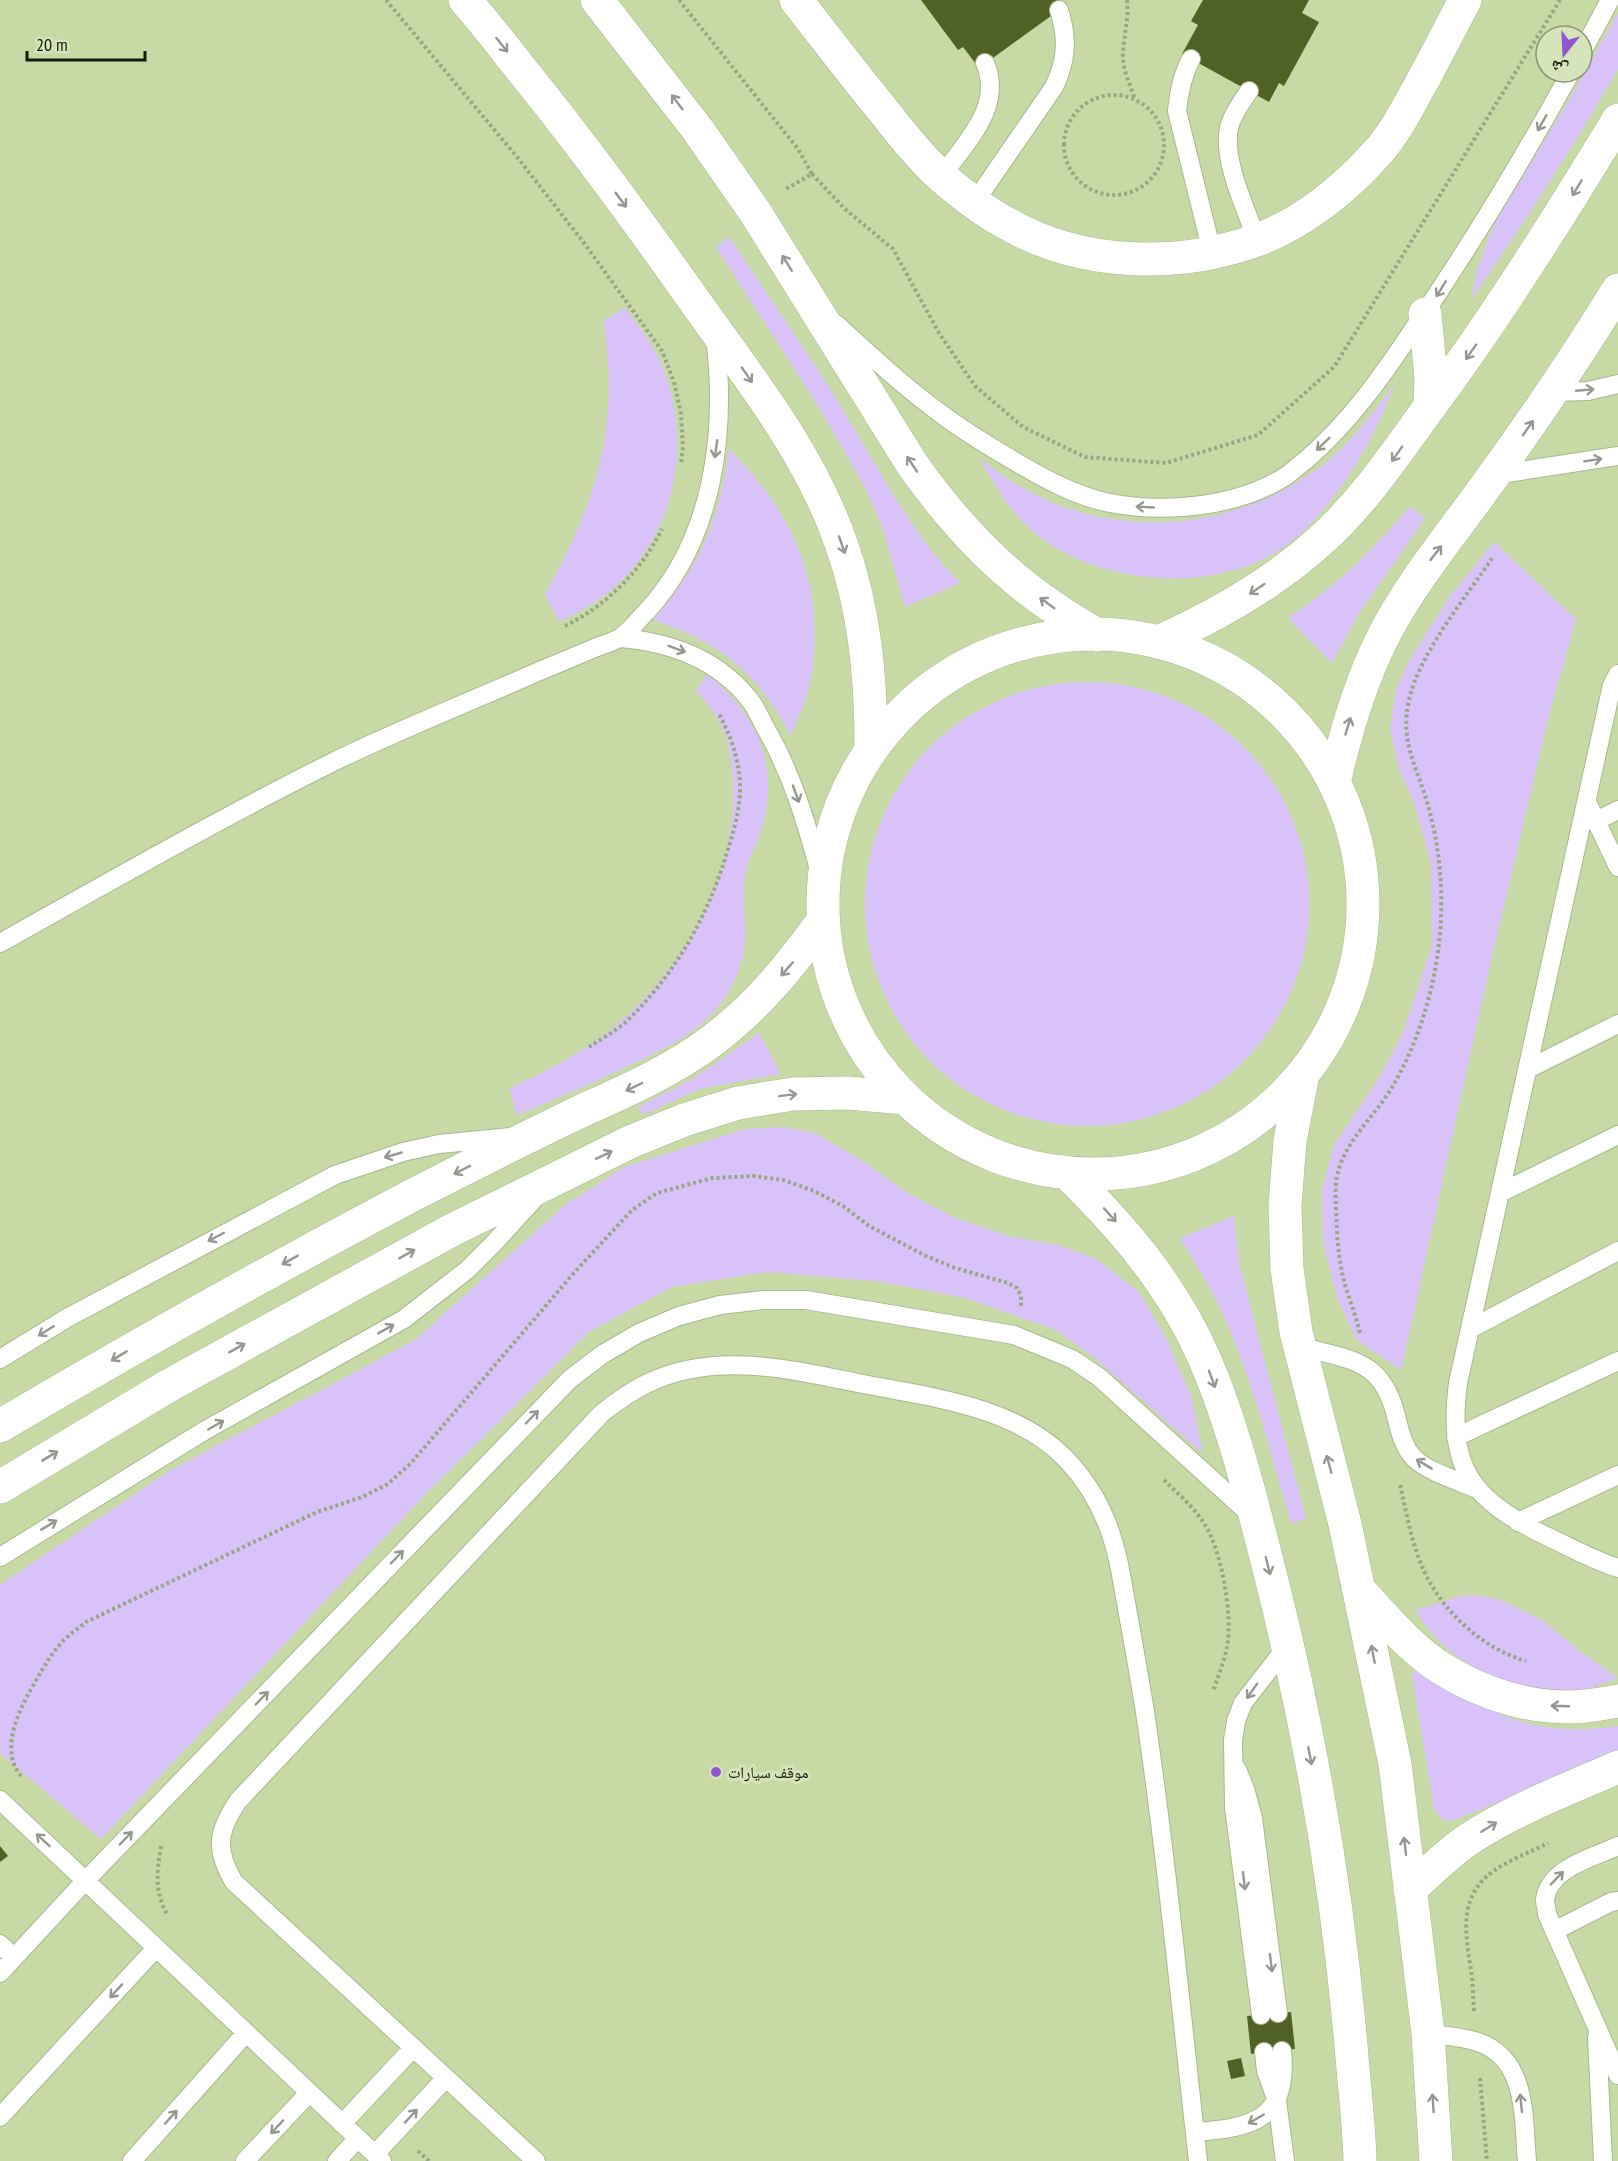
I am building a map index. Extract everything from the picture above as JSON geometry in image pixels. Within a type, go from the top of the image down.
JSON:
[{"type":"street","points":[[465,0],[555,111],[666,260],[778,418],[803,458],[824,500],[841,542],[857,593],[866,644],[871,696],[871,748]]},
{"type":"street","points":[[597,0],[698,130],[753,208],[912,464],[951,515],[1005,570],[1049,605],[1096,635]]},
{"type":"street","points":[[796,0],[891,121],[941,177],[974,203],[1008,224],[1044,240],[1083,252],[1122,258],[1162,259],[1212,252],[1257,240],[1320,205],[1352,180],[1379,152],[1402,119],[1465,0]]},
{"type":"street","points":[[1158,642],[1201,623],[1242,600],[1281,573],[1353,508],[1384,472],[1470,354],[1550,232],[1618,120]]},
{"type":"street","points":[[1334,783],[1345,734],[1361,687],[1402,602],[1552,392],[1618,290]]},
{"type":"street","points":[[1425,314],[1431,378],[1430,406]]},
{"type":"street","points":[[1116,634],[1158,642],[1173,645],[1235,673],[1287,715],[1328,768],[1354,829],[1365,894],[1359,961],[1338,1023],[1302,1079],[1235,1136],[1155,1168],[1068,1174],[1008,1161],[953,1136],[905,1098],[863,1047],[834,987],[822,922],[822,881],[828,842],[841,800],[862,761],[888,726],[935,683],[991,652],[1052,636],[1116,634]]},
{"type":"street","points":[[0,1426],[148,1339],[298,1256],[533,1134],[662,1073],[709,1043],[751,1007],[790,967],[822,922]]},
{"type":"street","points":[[1302,1079],[1290,1142],[1285,1205],[1287,1269],[1299,1346],[1346,1524],[1395,1764],[1428,2033],[1436,2161]]},
{"type":"street","points":[[0,1487],[168,1386],[452,1230],[630,1142],[684,1120],[738,1103],[793,1094],[848,1093],[905,1098]]},
{"type":"street","points":[[1068,1174],[1110,1215],[1147,1259],[1178,1308],[1205,1359],[1256,1519],[1288,1645],[1321,1810],[1343,1964],[1360,2161]]},
{"type":"street","points":[[1361,1592],[1402,1635],[1440,1668],[1485,1691],[1534,1704],[1585,1707],[1618,1701]]},
{"type":"street","points":[[1410,1890],[1438,1863],[1468,1840],[1501,1820],[1618,1767]]},
{"type":"lane","points":[[1594,30],[1610,0]]},
{"type":"lane","points":[[974,203],[1054,87],[1061,72],[1066,40],[1059,10]]},
{"type":"lane","points":[[1191,59],[1183,75],[1177,111],[1212,252]]},
{"type":"lane","points":[[941,177],[980,123],[988,108],[991,93],[985,63]]},
{"type":"lane","points":[[810,300],[898,380],[941,414],[987,445],[1068,489],[1103,501],[1139,508],[1214,503],[1251,492],[1286,476],[1350,417],[1388,368],[1425,314],[1502,191],[1564,84]]},
{"type":"lane","points":[[1249,91],[1230,124],[1228,143],[1229,158],[1257,240]]},
{"type":"lane","points":[[0,943],[119,876],[330,764],[546,668],[620,638],[648,610],[671,580],[690,546],[704,510],[717,446],[720,406],[719,367],[714,328]]},
{"type":"lane","points":[[1552,392],[1588,391],[1618,384]]},
{"type":"lane","points":[[1494,475],[1618,456]]},
{"type":"lane","points":[[620,638],[666,645],[688,653],[718,670],[750,699],[792,781],[808,825],[822,881]]},
{"type":"lane","points":[[1618,674],[1612,685],[1456,1392],[1454,1411],[1456,1437],[1463,1462],[1477,1489],[1486,1499],[1518,1522],[1599,1562],[1618,1568]]},
{"type":"lane","points":[[1587,802],[1618,867]]},
{"type":"lane","points":[[1596,821],[1618,810]]},
{"type":"lane","points":[[1528,1069],[1618,1024]]},
{"type":"lane","points":[[0,1359],[67,1318],[335,1175],[369,1162],[439,1144],[533,1134]]},
{"type":"lane","points":[[1500,1193],[1618,1135]]},
{"type":"lane","points":[[0,1557],[204,1431],[404,1319],[467,1270],[551,1180]]},
{"type":"lane","points":[[1470,1329],[1618,1251]]},
{"type":"lane","points":[[0,1973],[86,1880],[570,1379],[639,1333],[679,1316],[720,1305],[763,1300],[806,1300],[1014,1335],[1072,1359],[1099,1377],[1256,1519]]},
{"type":"lane","points":[[1299,1346],[1357,1362],[1369,1368],[1389,1391],[1404,1444],[1409,1452],[1425,1466],[1477,1489]]},
{"type":"lane","points":[[1456,1437],[1618,1361]]},
{"type":"lane","points":[[536,2161],[234,1882],[223,1863],[220,1841],[225,1820],[238,1802],[602,1413],[624,1396],[649,1382],[675,1372],[703,1366],[731,1364],[792,1370],[930,1397],[1008,1419],[1044,1440],[1065,1458],[1083,1479],[1098,1503],[1118,1557],[1138,1665],[1161,1819],[1198,2161]]},
{"type":"lane","points":[[1518,1522],[1618,1474]]},
{"type":"lane","points":[[1269,2014],[1234,1807],[1233,1740],[1236,1721],[1244,1703],[1288,1645]]},
{"type":"lane","points":[[0,1800],[379,2158],[397,2131],[446,2078]]},
{"type":"lane","points":[[1618,1846],[1572,1867],[1554,1880],[1545,1900],[1547,1914],[1554,1931],[1618,2075]]},
{"type":"lane","points":[[1554,1931],[1611,1902],[1618,1901]]},
{"type":"lane","points":[[0,1944],[14,1958]]},
{"type":"lane","points":[[0,2117],[156,1948]]},
{"type":"lane","points":[[1596,2026],[1603,2161]]},
{"type":"lane","points":[[1428,2033],[1477,2042],[1493,2049],[1507,2060],[1520,2088],[1527,2161]]},
{"type":"lane","points":[[132,2161],[246,2034]]},
{"type":"lane","points":[[342,2124],[413,2048]]},
{"type":"lane","points":[[1273,2051],[1284,2068],[1277,2101],[1285,2161]]},
{"type":"lane","points":[[245,2161],[309,2092]]},
{"type":"lane","points":[[1195,2132],[1241,2127],[1266,2113],[1277,2101]]},
{"type":"lane","points":[[337,2161],[358,2138]]},
{"type":"path","points":[[386,0],[518,157],[662,351],[674,382],[681,414],[683,447],[680,470]]},
{"type":"path","points":[[680,0],[798,149],[812,174],[844,209],[893,249],[939,333],[975,386],[1023,427],[1085,457],[1166,463],[1258,435],[1334,367],[1560,0]]},
{"type":"path","points":[[1127,0],[1128,27],[1123,54],[1127,75],[1136,99],[1150,110],[1160,124],[1165,141],[1164,159],[1156,174],[1144,187],[1128,194],[1110,196],[1093,192],[1078,181],[1068,167],[1064,150],[1065,132],[1072,117],[1085,104],[1101,96],[1118,95],[1136,99]]},
{"type":"path","points":[[753,208],[812,174]]},
{"type":"path","points":[[546,668],[537,648],[539,638],[592,610],[615,591],[636,570],[653,546],[663,525]]},
{"type":"path","points":[[1369,1368],[1340,1258],[1336,1182],[1342,1159],[1350,1143],[1391,1089],[1418,1032],[1432,984],[1439,945],[1441,915],[1439,858],[1435,831],[1406,737],[1405,722],[1408,702],[1413,682],[1428,654],[1494,557]]},
{"type":"path","points":[[589,1047],[624,1023],[668,975],[704,916],[720,875],[739,807],[740,783],[737,759],[728,731],[715,706]]},
{"type":"path","points":[[25,1780],[16,1772],[8,1753],[10,1734],[16,1715],[42,1670],[62,1642],[86,1622],[317,1512],[362,1497],[388,1484],[411,1463],[573,1274],[632,1210],[657,1193],[712,1178],[753,1176],[783,1180],[814,1191],[843,1206],[869,1226],[926,1256],[1017,1288],[1022,1302],[1014,1335]]},
{"type":"path","points":[[1158,1474],[1204,1522],[1213,1538],[1218,1557],[1229,1625],[1224,1655],[1210,1701]]},
{"type":"path","points":[[1399,1482],[1415,1547],[1426,1576],[1451,1612],[1490,1646],[1513,1658],[1530,1663]]},
{"type":"path","points":[[1487,2161],[1465,1920],[1469,1903],[1480,1884],[1496,1869],[1557,1839]]},
{"type":"path","points":[[162,1844],[157,1872],[159,1901],[168,1917]]},
{"type":"path","points":[[397,2131],[429,2161]]},
{"type":"shaded area","points":[[0,0],[1618,0],[1618,2161],[0,2161]]},
{"type":"shaded area","points":[[1618,13],[1618,69],[1527,217],[1471,300],[1477,271],[1497,220],[1578,84],[1594,84],[1594,56]]},
{"type":"shaded area","points":[[729,237],[827,384],[910,521],[960,583],[905,607],[883,529],[859,476],[812,396],[716,247]]},
{"type":"shaded area","points":[[625,308],[644,333],[660,361],[671,391],[676,422],[677,453],[673,485],[664,515],[651,543],[633,569],[604,596],[559,622],[545,594],[578,528],[600,463],[609,395],[608,359],[603,321]]},
{"type":"shaded area","points":[[1396,382],[1357,462],[1318,516],[1275,553],[1243,567],[1209,576],[1173,578],[1137,576],[1101,568],[1069,555],[1040,537],[1021,520],[979,458],[1024,489],[1076,511],[1112,519],[1150,522],[1187,520],[1224,513],[1259,502],[1293,485],[1324,464],[1344,446]]},
{"type":"shaded area","points":[[729,449],[770,497],[799,550],[808,577],[813,607],[812,671],[806,696],[791,736],[765,695],[735,663],[699,639],[653,620],[683,581],[705,541],[720,498]]},
{"type":"shaded area","points":[[1410,507],[1425,518],[1356,618],[1332,663],[1288,618],[1323,593],[1353,567]]},
{"type":"shaded area","points":[[1494,542],[1576,619],[1550,711],[1491,960],[1401,1370],[1357,1340],[1338,1301],[1323,1243],[1322,1190],[1334,1145],[1381,1075],[1404,1030],[1432,945],[1431,865],[1416,808],[1399,768],[1390,729],[1396,689],[1412,656],[1451,595]]},
{"type":"shaded area","points":[[707,674],[739,707],[751,724],[766,763],[768,784],[766,806],[761,830],[744,881],[745,935],[738,973],[726,997],[718,1007],[688,1034],[616,1072],[516,1115],[510,1088],[590,1045],[618,1023],[645,998],[669,969],[690,938],[708,905],[721,870],[730,835],[733,799],[732,768],[727,740],[716,716],[696,691]]},
{"type":"shaded area","points":[[1087,682],[1130,686],[1172,699],[1210,719],[1244,747],[1272,781],[1292,819],[1305,861],[1309,904],[1305,947],[1292,989],[1272,1027],[1244,1061],[1210,1089],[1172,1109],[1130,1122],[1087,1126],[1044,1122],[1002,1109],[964,1089],[930,1061],[902,1027],[882,989],[869,947],[865,904],[869,861],[882,819],[902,781],[930,747],[964,719],[1002,699],[1044,686]]},
{"type":"shaded area","points":[[759,1033],[781,1074],[699,1089],[643,1115],[638,1107],[694,1078]]},
{"type":"shaded area","points":[[784,1127],[815,1133],[861,1160],[906,1192],[953,1217],[1008,1236],[1058,1245],[1098,1260],[1140,1293],[1168,1342],[1191,1397],[1203,1454],[1096,1359],[1056,1330],[965,1298],[876,1281],[766,1272],[672,1287],[589,1332],[424,1496],[101,1839],[0,1753],[0,1585],[169,1471],[415,1340],[565,1205],[624,1167],[745,1129]]},
{"type":"shaded area","points":[[1234,1216],[1239,1263],[1306,1519],[1291,1523],[1239,1354],[1213,1295],[1180,1238]]},
{"type":"shaded area","points":[[1475,1595],[1501,1600],[1543,1621],[1582,1653],[1618,1678],[1568,1694],[1508,1682],[1471,1665],[1439,1641],[1426,1627],[1416,1610],[1460,1596]]},
{"type":"shaded area","points":[[1417,1668],[1489,1709],[1534,1725],[1559,1729],[1618,1726],[1618,1753],[1455,1820],[1444,1821],[1434,1808],[1412,1674]]},
{"type":"building","points":[[921,0],[1057,0],[1062,8],[979,68],[963,47],[958,50]]},
{"type":"building","points":[[1203,0],[1309,0],[1302,13],[1319,22],[1284,86],[1279,83],[1269,102],[1182,54],[1198,25],[1191,21]]},
{"type":"building","points":[[0,1846],[8,1856],[0,1862]]},
{"type":"building","points":[[1291,2012],[1295,2049],[1251,2054],[1247,2016]]},
{"type":"building","points":[[1241,2058],[1245,2076],[1231,2079],[1227,2061]]},
{"type":"place","name":"موقف سيارات","points":[[716,1772]]}]
